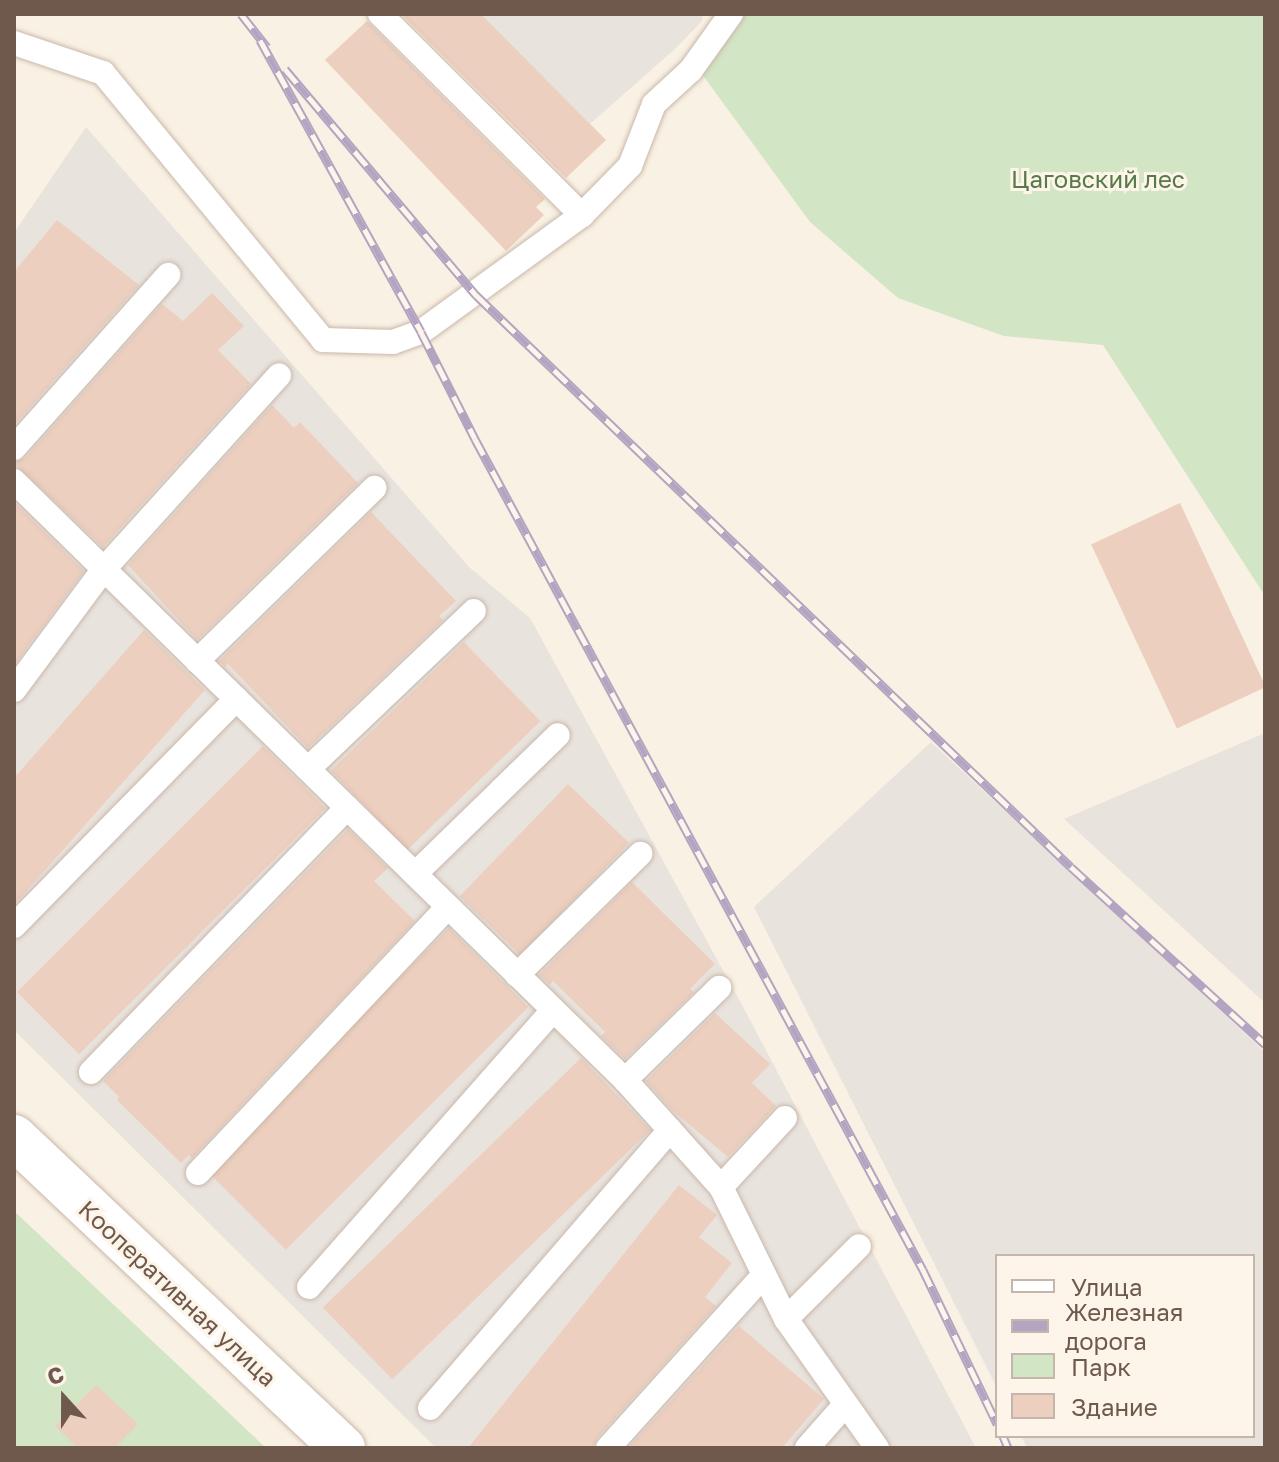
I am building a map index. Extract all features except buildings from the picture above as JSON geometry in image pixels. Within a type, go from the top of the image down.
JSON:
[{"type":"main road","name":"Кооперативная улица","points":[[14,1137],[343,1448]]},
{"type":"lane","points":[[380,14],[582,215]]},
{"type":"lane","points":[[14,43],[103,73],[323,340],[393,342],[421,332],[582,215],[630,166],[654,104],[691,70],[731,14]]},
{"type":"lane","points":[[14,448],[168,275]]},
{"type":"lane","points":[[14,690],[104,569],[279,375]]},
{"type":"lane","points":[[14,481],[625,1080],[721,1187],[786,1319],[844,1406],[877,1448]]},
{"type":"lane","points":[[197,661],[374,488]]},
{"type":"lane","points":[[308,769],[474,611]]},
{"type":"lane","points":[[14,926],[236,699]]},
{"type":"lane","points":[[415,874],[558,735]]},
{"type":"lane","points":[[91,1072],[347,808]]},
{"type":"lane","points":[[517,975],[640,854]]},
{"type":"lane","points":[[198,1173],[448,907]]},
{"type":"lane","points":[[625,1080],[719,988]]},
{"type":"lane","points":[[309,1287],[553,1010]]},
{"type":"lane","points":[[721,1187],[785,1118]]},
{"type":"lane","points":[[430,1408],[670,1130]]},
{"type":"lane","points":[[786,1319],[859,1246]]},
{"type":"lane","points":[[608,1448],[764,1275]]},
{"type":"lane","points":[[807,1448],[844,1406]]},
{"type":"shaded area","points":[[481,14],[703,14],[702,21],[676,48],[590,124]]},
{"type":"shaded area","points":[[86,127],[469,567],[530,618],[742,1005],[976,1448],[436,1448],[14,1030],[14,233]]},
{"type":"shaded area","points":[[1265,733],[1265,1003],[1064,819]]},
{"type":"shaded area","points":[[931,742],[1265,1052],[1265,1448],[1027,1448],[1022,1438],[1255,1438],[1255,1254],[995,1254],[995,1384],[754,907]]},
{"type":"green space","name":"Цаговский лес","points":[[728,14],[1265,14],[1265,596],[1103,345],[1004,336],[898,298],[810,222],[702,74]]},
{"type":"green space","points":[[14,1211],[266,1448],[14,1448]]},
{"type":"railway","points":[[241,14],[267,47]]},
{"type":"railway","points":[[260,40],[421,332],[475,439],[923,1270],[995,1420]]},
{"type":"railway","points":[[285,69],[476,295],[1071,867],[1265,1044]]},
{"type":"railway","points":[[1004,1438],[1008,1448]]}]
